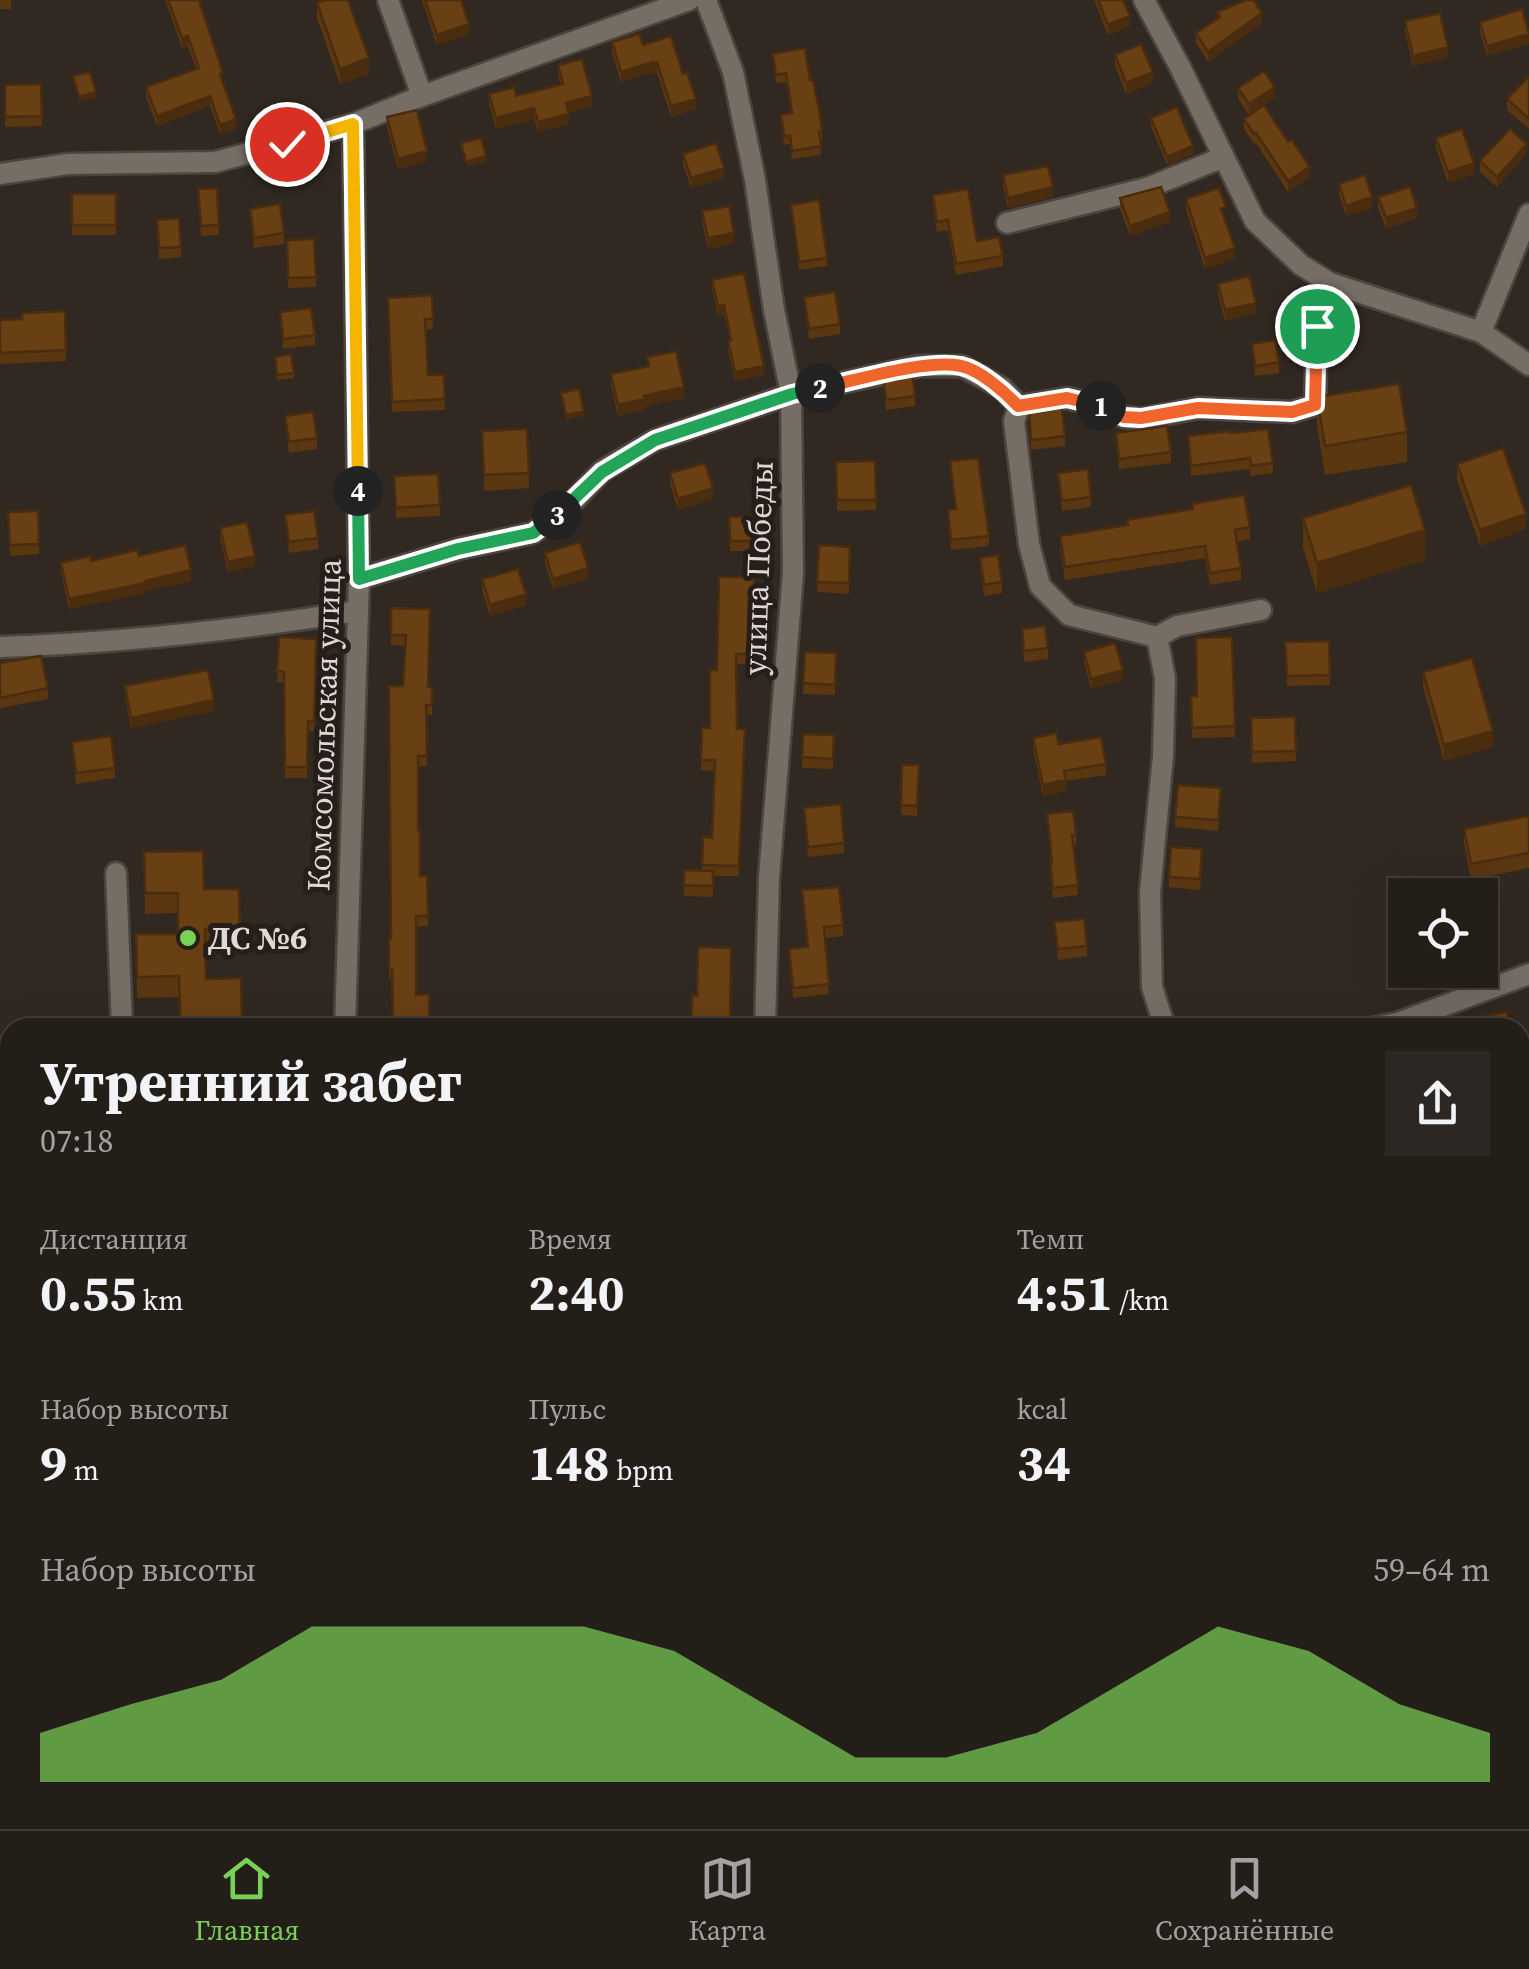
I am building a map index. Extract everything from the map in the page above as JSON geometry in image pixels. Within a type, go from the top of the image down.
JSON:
[{"type":"street","points":[[388,0],[422,96]]},
{"type":"street","points":[[0,174],[68,164],[215,162],[287,144],[353,124],[689,0]]},
{"type":"street","name":"улица Победы","points":[[706,0],[733,72],[792,394],[794,573],[769,878],[766,1018]]},
{"type":"street","points":[[1144,0],[1255,221],[1302,265],[1330,283],[1480,332],[1529,365]]},
{"type":"street","name":"Комсомольская улица","points":[[345,1018],[359,579],[353,124]]},
{"type":"street","points":[[1007,223],[1147,188],[1224,157]]},
{"type":"street","points":[[1480,332],[1529,214]]},
{"type":"street","points":[[1018,406],[1067,398],[1124,417],[1141,418],[1198,408],[1292,412],[1315,405],[1317,326],[1330,283]]},
{"type":"street","points":[[359,579],[458,549],[533,533],[568,507],[602,472],[655,440],[792,394],[918,366],[962,366],[1002,388],[1018,406]]},
{"type":"street","points":[[1018,406],[1014,421],[1029,544],[1040,586],[1069,615],[1157,637],[1178,626],[1260,610]]},
{"type":"street","points":[[0,647],[165,637],[357,611]]},
{"type":"street","points":[[1157,637],[1165,678],[1164,756],[1150,892],[1152,987],[1162,1018]]},
{"type":"street","points":[[116,873],[122,1018]]},
{"type":"street","points":[[1415,1018],[1529,974]]},
{"type":"building","points":[[168,0],[199,0],[236,119],[220,125],[210,96],[157,116],[146,87],[199,68],[188,36],[182,38]]},
{"type":"building","points":[[348,0],[369,58],[340,69],[317,3]]},
{"type":"building","points":[[425,0],[461,0],[469,24],[437,35]]},
{"type":"building","points":[[1098,0],[1123,0],[1130,16],[1108,25]]},
{"type":"building","points":[[1254,0],[1262,13],[1208,52],[1196,33],[1220,17],[1217,12]]},
{"type":"building","points":[[1522,9],[1529,34],[1487,46],[1480,22]]},
{"type":"building","points":[[1440,13],[1448,47],[1413,56],[1405,21]]},
{"type":"building","points":[[639,34],[643,45],[671,36],[696,99],[671,106],[657,62],[621,72],[612,42]]},
{"type":"building","points":[[1141,44],[1153,72],[1126,83],[1115,55]]},
{"type":"building","points":[[805,48],[819,109],[821,146],[792,151],[790,136],[784,136],[781,115],[792,113],[786,73],[776,75],[773,54]]},
{"type":"building","points":[[582,59],[592,96],[566,103],[569,114],[538,122],[534,108],[496,118],[489,94],[514,87],[516,96],[563,84],[558,65]]},
{"type":"building","points":[[1264,71],[1275,87],[1249,104],[1238,88]]},
{"type":"building","points":[[90,72],[96,92],[79,97],[73,76]]},
{"type":"building","points":[[1529,76],[1529,119],[1507,99]]},
{"type":"building","points":[[41,84],[42,116],[5,117],[5,85]]},
{"type":"building","points":[[1264,105],[1310,167],[1288,181],[1244,119]]},
{"type":"building","points":[[1177,107],[1193,146],[1167,157],[1151,118]]},
{"type":"building","points":[[417,110],[427,151],[398,159],[387,117]]},
{"type":"building","points":[[1462,129],[1474,163],[1448,172],[1436,138]]},
{"type":"building","points":[[1510,129],[1527,144],[1497,177],[1480,161]]},
{"type":"building","points":[[481,138],[486,156],[466,162],[461,143]]},
{"type":"building","points":[[716,143],[724,168],[691,178],[683,154]]},
{"type":"building","points":[[1048,166],[1053,187],[1008,198],[1003,175]]},
{"type":"building","points":[[1365,175],[1372,197],[1346,206],[1339,184]]},
{"type":"building","points":[[1161,187],[1170,212],[1130,226],[1120,198]]},
{"type":"building","points":[[1410,187],[1417,208],[1386,218],[1378,197]]},
{"type":"building","points":[[217,188],[219,225],[201,226],[198,189]]},
{"type":"building","points":[[1219,188],[1226,207],[1221,209],[1235,248],[1205,258],[1186,199]]},
{"type":"building","points":[[968,189],[977,241],[999,237],[1003,256],[956,264],[948,220],[937,222],[933,195]]},
{"type":"building","points":[[72,194],[116,194],[116,225],[72,225]]},
{"type":"building","points":[[819,200],[827,258],[799,262],[791,205]]},
{"type":"building","points":[[280,204],[284,233],[254,238],[250,209]]},
{"type":"building","points":[[729,206],[734,233],[708,238],[702,211]]},
{"type":"building","points":[[179,218],[181,247],[159,248],[157,220]]},
{"type":"building","points":[[314,239],[316,277],[288,278],[287,240]]},
{"type":"building","points":[[744,273],[764,366],[735,372],[724,305],[718,307],[712,280]]},
{"type":"building","points":[[1249,276],[1256,303],[1225,310],[1218,284]]},
{"type":"building","points":[[835,292],[840,324],[809,329],[804,297]]},
{"type":"building","points":[[432,295],[433,319],[425,319],[428,375],[444,375],[445,399],[392,402],[388,298]]},
{"type":"building","points":[[311,308],[315,335],[283,339],[280,312]]},
{"type":"building","points":[[65,311],[66,350],[0,353],[0,320],[22,319],[22,313]]},
{"type":"building","points":[[1275,340],[1279,362],[1255,366],[1252,344]]},
{"type":"building","points":[[676,351],[684,387],[618,405],[611,374],[649,366],[647,357]]},
{"type":"building","points":[[291,354],[294,373],[277,375],[275,357]]},
{"type":"building","points":[[912,371],[915,396],[886,400],[883,377]]},
{"type":"building","points":[[1399,384],[1407,432],[1325,446],[1317,397]]},
{"type":"building","points":[[579,389],[584,411],[566,415],[561,393]]},
{"type":"building","points":[[1061,403],[1065,436],[1031,440],[1029,408]]},
{"type":"building","points":[[313,412],[317,438],[289,442],[285,416]]},
{"type":"building","points":[[1167,426],[1171,452],[1119,459],[1116,433]]},
{"type":"building","points":[[527,429],[529,473],[484,475],[482,431]]},
{"type":"building","points":[[1268,429],[1273,463],[1251,466],[1250,458],[1191,466],[1188,436]]},
{"type":"building","points":[[1503,448],[1526,514],[1480,530],[1457,464]]},
{"type":"building","points":[[978,458],[989,536],[951,540],[948,510],[956,509],[950,461]]},
{"type":"building","points":[[875,461],[876,500],[837,500],[836,462]]},
{"type":"building","points":[[705,463],[713,488],[678,499],[670,473]]},
{"type":"building","points":[[1088,469],[1091,497],[1062,501],[1058,473]]},
{"type":"building","points":[[438,474],[440,505],[396,508],[394,476]]},
{"type":"building","points":[[1411,485],[1425,530],[1317,563],[1303,518]]},
{"type":"building","points":[[1244,495],[1250,527],[1235,530],[1241,568],[1210,573],[1205,546],[1065,567],[1060,536],[1128,525],[1127,520],[1193,509],[1192,504]]},
{"type":"building","points":[[38,511],[39,544],[10,545],[8,512]]},
{"type":"building","points":[[314,511],[318,538],[289,542],[285,515]]},
{"type":"building","points":[[759,516],[759,541],[730,541],[729,517]]},
{"type":"building","points":[[247,522],[255,556],[228,562],[220,528]]},
{"type":"building","points":[[580,542],[588,568],[553,579],[545,553]]},
{"type":"building","points":[[185,545],[191,570],[69,599],[61,563],[90,556],[91,561],[137,550],[139,556]]},
{"type":"building","points":[[819,545],[850,547],[849,583],[817,582]]},
{"type":"building","points":[[998,555],[1002,582],[984,585],[980,558]]},
{"type":"building","points":[[518,569],[526,594],[490,605],[482,579]]},
{"type":"building","points":[[719,577],[754,577],[754,601],[749,601],[750,654],[736,654],[737,729],[745,729],[739,866],[702,865],[703,837],[712,838],[715,760],[701,760],[702,728],[710,728],[710,670],[717,670]]},
{"type":"building","points":[[391,608],[430,609],[428,687],[432,687],[432,705],[426,705],[427,756],[418,756],[420,876],[427,876],[428,916],[416,916],[416,995],[429,994],[429,1018],[393,1018],[389,969],[389,686],[403,686],[406,635],[391,635]]},
{"type":"building","points":[[1045,626],[1048,648],[1024,651],[1022,629]]},
{"type":"building","points":[[279,637],[316,639],[314,721],[308,721],[307,767],[285,767],[284,672],[277,671]]},
{"type":"building","points":[[1232,637],[1235,726],[1192,728],[1191,696],[1197,696],[1196,638]]},
{"type":"building","points":[[1329,641],[1330,675],[1287,676],[1285,642]]},
{"type":"building","points":[[1115,643],[1123,670],[1091,679],[1084,652]]},
{"type":"building","points":[[805,652],[836,653],[835,685],[803,683]]},
{"type":"building","points":[[41,656],[48,688],[0,698],[0,663]]},
{"type":"building","points":[[1472,658],[1493,731],[1444,745],[1423,672]]},
{"type":"building","points":[[208,670],[214,700],[131,718],[125,686]]},
{"type":"building","points":[[1295,717],[1296,751],[1252,752],[1251,718]]},
{"type":"building","points":[[1056,733],[1059,744],[1101,737],[1106,764],[1064,771],[1066,780],[1043,785],[1033,738]]},
{"type":"building","points":[[803,734],[834,735],[833,759],[802,757]]},
{"type":"building","points":[[111,736],[115,768],[76,773],[72,742]]},
{"type":"building","points":[[902,765],[919,765],[917,806],[901,805]]},
{"type":"building","points":[[1178,785],[1221,788],[1218,820],[1175,817]]},
{"type":"building","points":[[841,804],[844,843],[808,847],[804,808]]},
{"type":"building","points":[[1073,811],[1078,885],[1053,888],[1047,814]]},
{"type":"building","points":[[1529,816],[1529,853],[1471,864],[1464,829]]},
{"type":"building","points":[[1171,847],[1202,849],[1200,879],[1169,877]]},
{"type":"building","points":[[203,851],[204,889],[239,889],[240,929],[205,929],[206,979],[241,978],[242,1018],[148,1018],[180,1017],[179,976],[137,977],[136,934],[178,934],[178,893],[145,893],[144,852]]},
{"type":"building","points":[[684,870],[713,871],[713,886],[684,885]]},
{"type":"building","points":[[839,887],[843,925],[824,927],[829,984],[793,988],[789,949],[808,947],[802,890]]},
{"type":"building","points":[[1084,919],[1087,946],[1058,949],[1054,922]]},
{"type":"building","points":[[698,947],[731,948],[730,1018],[691,1018],[692,995],[697,996]]},
{"type":"building","points":[[1507,1012],[1508,1018],[1480,1018]]},
{"type":"place","name":"ДС №6","points":[[188,938]]},
{"type":"route","points":[[287,144],[353,124],[359,579],[458,549],[533,533],[568,507],[602,472],[655,440],[792,394],[918,366],[962,366],[1002,388],[1018,406],[1067,398],[1124,417],[1141,418],[1198,408],[1292,412],[1315,405],[1317,326]]}]
